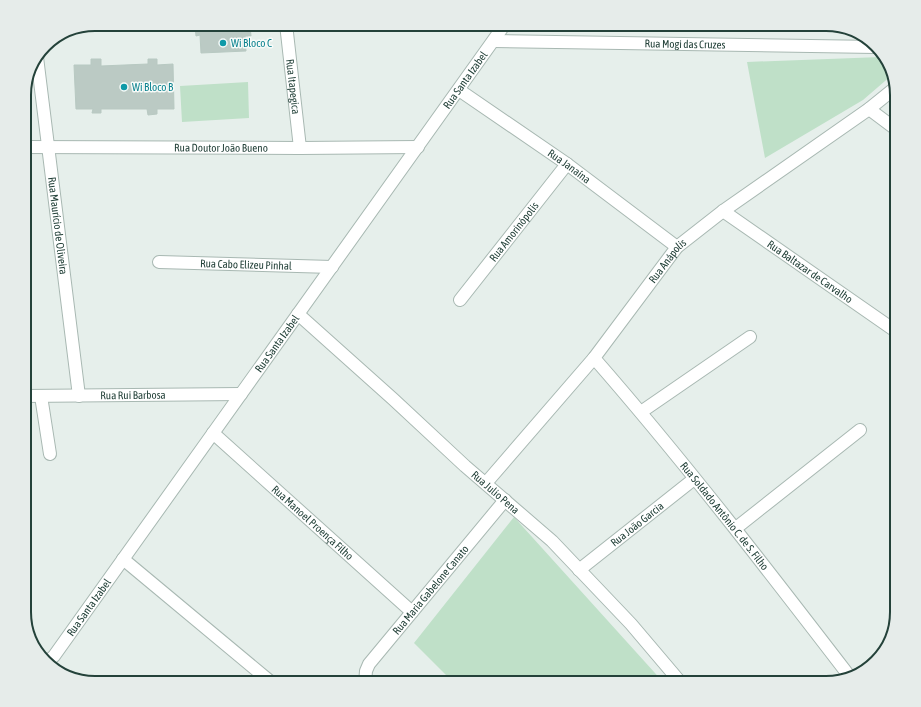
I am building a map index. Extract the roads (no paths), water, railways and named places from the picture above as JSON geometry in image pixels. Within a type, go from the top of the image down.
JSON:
[{"type":"street","name":"Rua Itapegica","points":[[287,31],[300,148]]},
{"type":"street","name":"Rua Santa Izabel","points":[[51,658],[501,31]]},
{"type":"street","name":"Rua Mogi das Cruzes","points":[[494,41],[868,47]]},
{"type":"street","name":"Rua Maurício de Oliveira","points":[[38,67],[79,396]]},
{"type":"street","name":"Rua Janaína","points":[[458,90],[567,164],[677,247]]},
{"type":"street","name":"Rua Anápolis","points":[[486,483],[594,358],[677,247],[723,211],[869,109],[890,92]]},
{"type":"street","points":[[869,109],[890,125]]},
{"type":"street","name":"Rua Doutor João Bueno","points":[[31,147],[418,147]]},
{"type":"street","name":"Rua Amorinópolis","points":[[460,300],[567,164]]},
{"type":"street","name":"Rua Baltazar de Carvalho","points":[[723,211],[890,327]]},
{"type":"street","name":"Rua Cabo Elizeu Pinhal","points":[[159,262],[332,267]]},
{"type":"street","name":"Rua Julio Pena","points":[[298,314],[393,398],[465,466],[552,541],[631,624],[675,676]]},
{"type":"street","points":[[641,412],[750,337]]},
{"type":"street","name":"Rua Soldado Antônio C. de S. Filho","points":[[594,358],[641,412],[694,479],[736,528],[847,673]]},
{"type":"street","name":"Rua Rui Barbosa","points":[[31,396],[241,394]]},
{"type":"street","points":[[41,396],[50,454]]},
{"type":"street","points":[[736,528],[860,430]]},
{"type":"street","name":"Rua Manoel Proença Filho","points":[[213,433],[412,612]]},
{"type":"street","name":"Rua João Garcia","points":[[579,570],[694,479]]},
{"type":"street","name":"Rua Maria Gabelone Canato","points":[[366,676],[369,664],[505,500]]},
{"type":"street","points":[[123,559],[264,676]]},
{"type":"place","name":"Wi Bloco C","points":[[223,43]]},
{"type":"place","name":"Wi Bloco B","points":[[124,87]]}]
